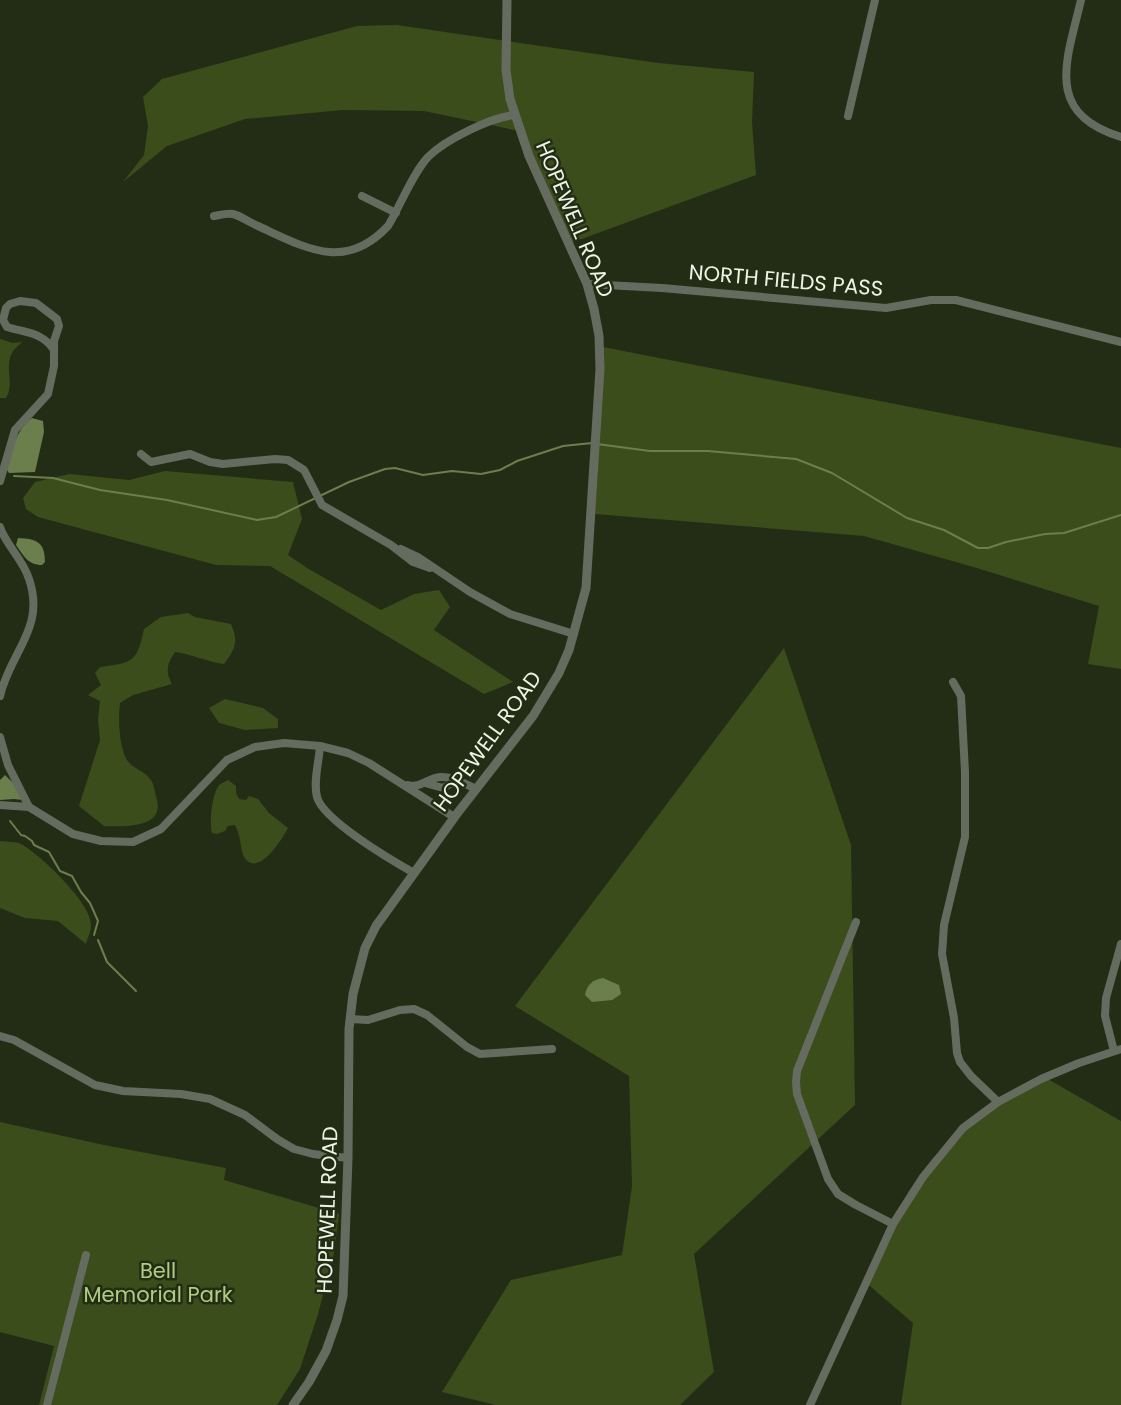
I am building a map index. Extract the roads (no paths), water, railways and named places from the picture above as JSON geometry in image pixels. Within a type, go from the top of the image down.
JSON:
[{"type":"street","name":"HOPEWELL ROAD","points":[[293,1405],[318,1367],[337,1320],[345,1273],[350,1019],[353,994],[365,948],[376,926],[454,817],[546,697],[559,673],[574,634],[586,588],[600,369],[599,336],[587,284],[529,156],[515,115],[506,70],[508,0]]},
{"type":"street","points":[[848,116],[875,0]]},
{"type":"street","points":[[1081,0],[1065,67],[1066,91],[1081,115],[1093,125],[1121,137]]},
{"type":"street","points":[[214,216],[232,214],[309,249],[336,254],[357,250],[380,235],[396,213],[427,158],[481,124],[503,116],[515,115]]},
{"type":"street","points":[[362,196],[396,213]]},
{"type":"street","name":"NORTH FIELDS PASS","points":[[587,284],[662,288],[886,308],[931,300],[956,300],[1121,342]]},
{"type":"street","points":[[0,481],[15,430],[48,394],[59,326],[57,319],[36,303],[20,301],[6,308],[3,320],[7,327],[33,333],[43,338],[54,350]]},
{"type":"street","points":[[141,454],[151,462],[190,454],[223,464],[288,460],[304,470],[322,505],[391,545],[413,561],[430,567],[510,614],[574,634]]},
{"type":"street","points":[[0,527],[19,556],[29,579],[35,603],[30,630],[3,681],[0,696]]},
{"type":"street","points":[[953,682],[960,696],[966,828],[962,856],[944,925],[942,954],[960,1062],[998,1102]]},
{"type":"street","points":[[0,737],[8,765],[29,807],[73,834],[101,841],[132,842],[161,829],[227,760],[255,747],[284,743],[320,746],[348,753],[369,763],[454,817]]},
{"type":"street","points":[[320,746],[316,794],[319,805],[364,842],[414,873]]},
{"type":"street","points":[[0,771],[8,765]]},
{"type":"street","points":[[401,783],[415,787],[435,778],[446,777],[476,789]]},
{"type":"street","points":[[0,805],[29,807]]},
{"type":"street","points":[[856,922],[797,1071],[797,1094],[828,1179],[838,1194],[893,1224]]},
{"type":"street","points":[[810,1405],[893,1224],[923,1177],[963,1128],[998,1102],[1041,1078],[1118,1050],[1105,1016],[1106,998],[1121,944]]},
{"type":"street","points":[[350,1019],[368,1020],[414,1009],[427,1015],[467,1047],[480,1054],[552,1049]]},
{"type":"street","points":[[0,1036],[14,1040],[94,1085],[123,1091],[181,1094],[210,1099],[245,1115],[294,1149],[313,1154],[348,1158]]},
{"type":"street","points":[[47,1405],[86,1256]]},
{"type":"waterway","points":[[14,476],[53,478],[100,490],[167,500],[257,520],[276,517],[349,482],[385,469],[395,468],[423,475],[452,471],[481,474],[500,470],[517,461],[563,446],[592,443]]},
{"type":"waterway","points":[[597,444],[650,451],[708,451],[796,459],[832,473],[907,518],[944,530],[978,548],[988,548],[1045,534],[1064,533],[1121,515]]},
{"type":"waterway","points":[[10,821],[21,835],[32,841],[34,845],[49,852],[60,871],[72,876],[90,903],[98,921],[94,935]]},
{"type":"waterway","points":[[98,940],[107,962],[136,991]]},
{"type":"park label","name":"Bell Memorial Park","points":[[158,1282]]}]
